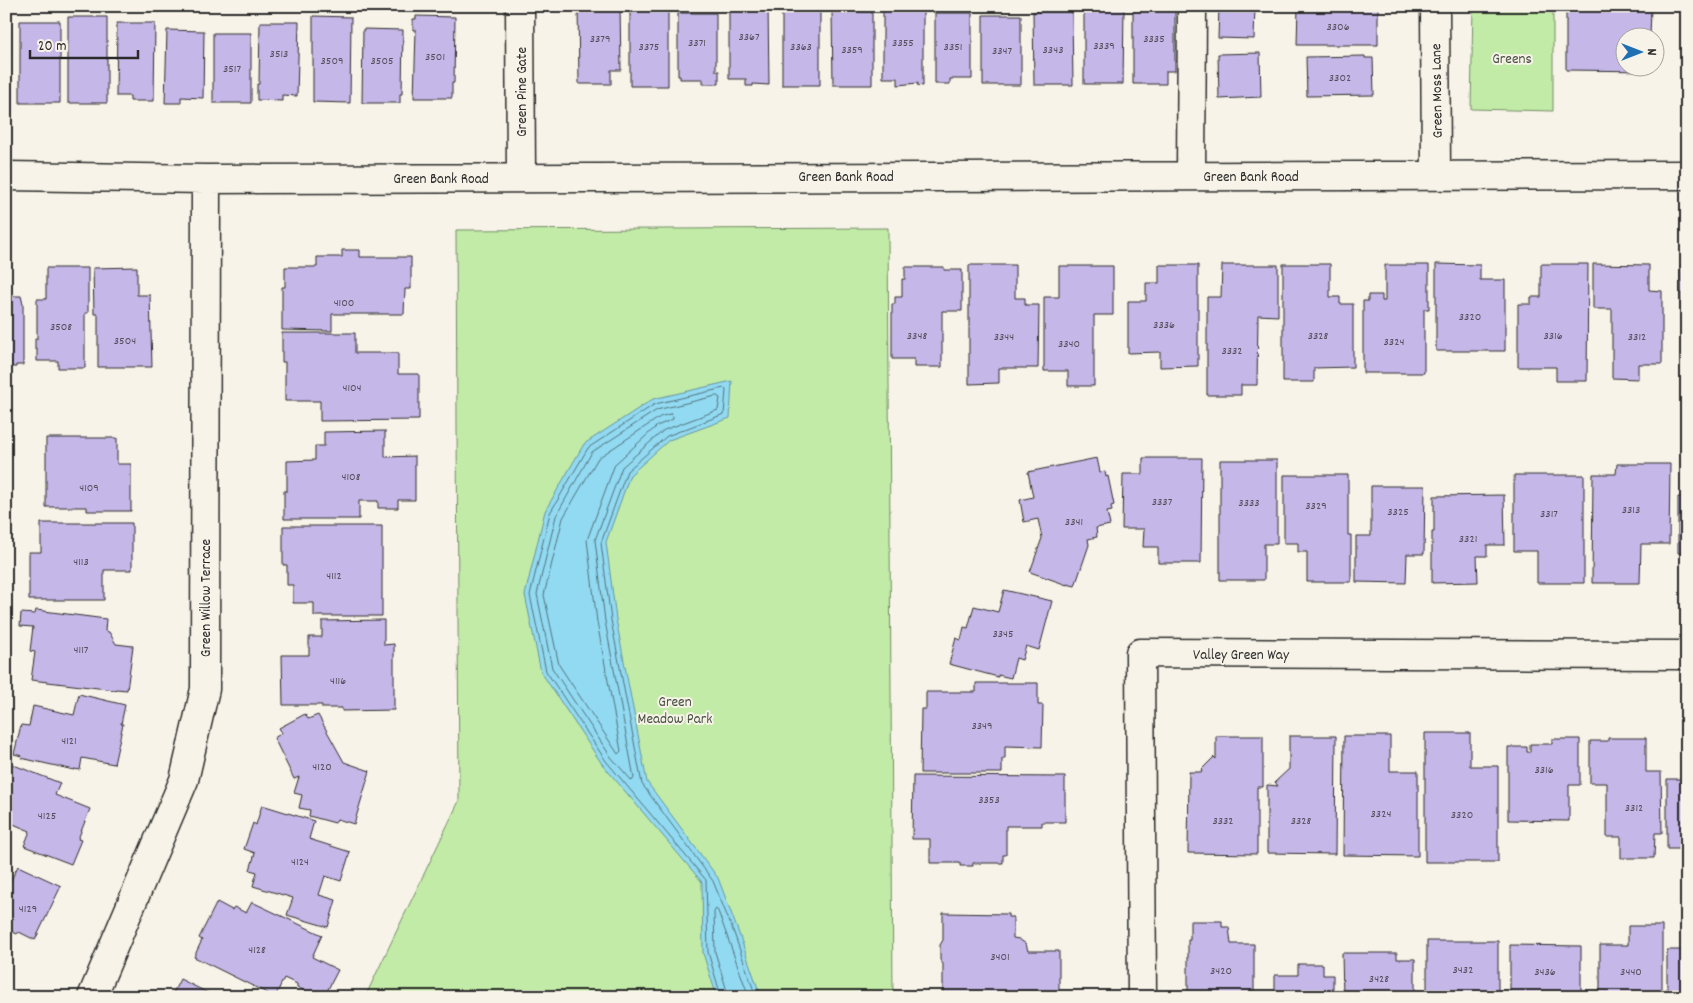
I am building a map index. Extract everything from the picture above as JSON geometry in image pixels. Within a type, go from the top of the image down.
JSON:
[{"type":"street","name":"Green Pine Gate","points":[[520,6],[521,178]]},
{"type":"street","points":[[1191,176],[1192,6]]},
{"type":"street","name":"Green Moss Lane","points":[[1435,6],[1436,175]]},
{"type":"street","name":"Green Bank Road","points":[[6,176],[206,179],[1687,175]]},
{"type":"street","name":"Green Willow Terrace","points":[[92,997],[184,780],[205,689],[206,179]]},
{"type":"street","name":"Valley Green Way","points":[[1142,997],[1140,653],[1687,655]]},
{"type":"green space","name":"Greens","points":[[1473,6],[1553,6],[1553,111],[1471,109]]},
{"type":"green space","name":"Green Meadow Park","points":[[888,228],[893,997],[365,997],[459,801],[456,230]]},
{"type":"water","points":[[732,381],[730,418],[669,440],[630,475],[606,542],[616,619],[647,782],[718,878],[761,997],[714,997],[716,994],[703,953],[702,882],[602,764],[541,672],[525,595],[545,511],[584,444],[653,399]]},
{"type":"building","points":[[578,6],[620,6],[621,70],[611,70],[611,84],[579,84]]},
{"type":"building","points":[[630,6],[668,6],[668,86],[630,86]]},
{"type":"building","points":[[729,6],[768,6],[769,85],[753,84],[753,86],[746,86],[746,79],[729,79]]},
{"type":"building","points":[[782,6],[820,6],[820,85],[782,85]]},
{"type":"building","points":[[883,6],[923,6],[923,86],[917,85],[918,83],[898,85],[898,78],[883,78]]},
{"type":"building","points":[[1084,6],[1124,6],[1123,84],[1084,84]]},
{"type":"building","points":[[1133,6],[1175,6],[1175,71],[1166,71],[1166,84],[1133,84]]},
{"type":"building","points":[[1219,6],[1255,6],[1254,39],[1218,38]]},
{"type":"building","points":[[1298,6],[1378,7],[1378,45],[1297,45]]},
{"type":"building","points":[[1566,6],[1651,6],[1650,28],[1616,28],[1616,71],[1566,70]]},
{"type":"building","points":[[832,12],[872,12],[872,85],[833,85]]},
{"type":"building","points":[[1033,12],[1072,12],[1073,85],[1034,85]]},
{"type":"building","points":[[678,13],[716,13],[716,71],[719,71],[719,84],[703,84],[703,79],[680,79],[680,76],[678,76]]},
{"type":"building","points":[[935,13],[972,13],[972,79],[950,79],[950,84],[935,84]]},
{"type":"building","points":[[983,15],[1021,15],[1021,85],[983,85]]},
{"type":"building","points":[[313,16],[351,17],[350,103],[313,102]]},
{"type":"building","points":[[416,16],[455,17],[452,98],[414,98],[416,30],[413,30],[413,19],[416,19]]},
{"type":"building","points":[[68,17],[107,17],[107,103],[68,103]]},
{"type":"building","points":[[20,21],[60,21],[60,103],[20,103]]},
{"type":"building","points":[[260,22],[299,22],[297,96],[282,95],[282,101],[257,100]]},
{"type":"building","points":[[117,23],[155,23],[154,101],[130,101],[130,96],[116,96]]},
{"type":"building","points":[[363,29],[403,30],[402,94],[400,94],[400,103],[362,103]]},
{"type":"building","points":[[6,30],[11,30],[10,103],[6,103]]},
{"type":"building","points":[[167,30],[204,31],[203,98],[181,97],[181,103],[165,103]]},
{"type":"building","points":[[213,33],[251,33],[251,103],[213,103]]},
{"type":"building","points":[[1260,53],[1261,97],[1219,99],[1218,54]]},
{"type":"building","points":[[1365,56],[1365,58],[1373,58],[1374,95],[1307,96],[1306,57]]},
{"type":"building","points":[[342,250],[360,250],[360,257],[411,257],[411,289],[405,289],[404,314],[332,314],[332,331],[282,330],[282,287],[285,287],[285,267],[317,267],[317,257],[342,257]]},
{"type":"building","points":[[1283,264],[1330,264],[1330,297],[1340,297],[1340,304],[1353,304],[1353,367],[1314,368],[1314,382],[1283,382]]},
{"type":"building","points":[[1436,264],[1480,265],[1480,280],[1505,280],[1505,351],[1436,351]]},
{"type":"building","points":[[1541,264],[1588,264],[1587,381],[1556,381],[1556,367],[1518,367],[1518,304],[1531,304],[1531,297],[1541,297]]},
{"type":"building","points":[[1593,264],[1649,265],[1649,290],[1662,291],[1662,364],[1638,364],[1638,379],[1612,378],[1612,309],[1593,309]]},
{"type":"building","points":[[1681,264],[1687,264],[1687,350],[1682,350]]},
{"type":"building","points":[[969,265],[1015,265],[1015,298],[1025,298],[1025,305],[1039,305],[1038,368],[999,368],[999,383],[969,384]]},
{"type":"building","points":[[1159,265],[1198,265],[1198,366],[1160,367],[1160,352],[1128,353],[1128,301],[1146,301],[1146,283],[1159,283]]},
{"type":"building","points":[[1222,265],[1278,265],[1278,316],[1258,315],[1257,385],[1241,385],[1241,395],[1207,395],[1207,297],[1221,297]]},
{"type":"building","points":[[1385,265],[1429,265],[1429,309],[1424,309],[1424,373],[1363,373],[1363,301],[1368,301],[1368,295],[1382,295],[1382,301],[1385,301]]},
{"type":"building","points":[[1059,266],[1113,266],[1113,315],[1094,315],[1094,386],[1068,386],[1068,371],[1044,371],[1044,297],[1059,297]]},
{"type":"building","points":[[137,267],[137,295],[150,295],[152,367],[98,367],[98,314],[94,314],[93,268]]},
{"type":"building","points":[[905,267],[944,267],[944,270],[962,270],[962,311],[942,311],[942,367],[914,367],[914,359],[892,359],[892,304],[895,304],[895,297],[902,297],[902,279],[905,279]]},
{"type":"building","points":[[6,268],[9,268],[9,296],[21,296],[23,304],[23,365],[16,365],[16,367],[6,367]]},
{"type":"building","points":[[46,268],[88,268],[88,313],[85,313],[85,368],[58,368],[58,361],[37,361],[35,339],[37,339],[37,299],[46,299]]},
{"type":"building","points":[[282,333],[355,333],[355,353],[398,353],[398,374],[419,374],[419,420],[320,421],[320,401],[285,401],[285,362],[282,362]]},
{"type":"building","points":[[385,431],[385,457],[415,456],[415,500],[398,500],[398,508],[378,508],[378,501],[359,501],[359,519],[284,519],[284,491],[287,491],[287,461],[315,460],[315,446],[324,446],[324,432]]},
{"type":"building","points":[[46,438],[117,438],[117,464],[131,464],[131,511],[87,511],[87,507],[46,507]]},
{"type":"building","points":[[1097,458],[1100,472],[1105,471],[1106,477],[1108,476],[1114,505],[1111,506],[1112,511],[1107,512],[1110,525],[1096,528],[1097,537],[1088,539],[1089,545],[1075,586],[1030,572],[1042,538],[1038,519],[1024,522],[1020,500],[1033,497],[1028,472]]},
{"type":"building","points":[[1143,458],[1202,458],[1201,563],[1158,563],[1158,547],[1143,547],[1144,529],[1122,529],[1123,474],[1143,474]]},
{"type":"building","points":[[1220,460],[1277,460],[1277,544],[1264,544],[1264,580],[1220,580]]},
{"type":"building","points":[[1617,464],[1670,464],[1669,544],[1641,544],[1640,583],[1592,583],[1593,474],[1616,474]]},
{"type":"building","points":[[1284,475],[1348,475],[1348,535],[1351,535],[1351,582],[1307,582],[1307,552],[1298,552],[1298,543],[1284,543]]},
{"type":"building","points":[[1514,475],[1584,475],[1584,583],[1537,583],[1537,551],[1514,551]]},
{"type":"building","points":[[1371,486],[1425,486],[1424,554],[1407,554],[1406,583],[1356,582],[1356,536],[1371,536]]},
{"type":"building","points":[[1504,495],[1505,545],[1487,545],[1487,556],[1477,556],[1478,582],[1432,583],[1434,496]]},
{"type":"building","points":[[1678,497],[1687,497],[1687,554],[1678,553]]},
{"type":"building","points":[[41,523],[132,523],[132,570],[104,570],[104,600],[29,600],[29,552],[41,552]]},
{"type":"building","points":[[283,526],[382,526],[382,616],[314,616],[314,603],[293,603],[293,585],[287,585],[287,565],[283,565]]},
{"type":"building","points":[[1004,590],[1052,601],[1039,650],[1026,646],[1022,660],[1016,658],[1011,678],[998,675],[998,677],[949,664],[956,638],[961,640],[964,627],[968,628],[974,606],[998,612]]},
{"type":"building","points":[[36,610],[106,619],[105,631],[109,632],[116,644],[133,646],[127,690],[31,680],[35,652],[30,651],[33,627],[20,626],[21,613],[35,614]]},
{"type":"building","points":[[384,620],[384,645],[394,644],[394,710],[342,711],[342,708],[322,708],[322,705],[283,705],[282,655],[309,655],[309,637],[322,637],[322,621]]},
{"type":"building","points":[[976,683],[1038,683],[1038,705],[1043,705],[1042,747],[1005,746],[1005,759],[1002,759],[1002,773],[920,773],[921,709],[926,709],[926,692],[976,692]]},
{"type":"building","points":[[79,694],[125,705],[121,724],[123,724],[114,764],[82,758],[80,770],[74,770],[21,758],[22,756],[14,754],[21,725],[29,726],[33,706],[74,715]]},
{"type":"building","points":[[305,714],[308,719],[318,715],[344,762],[370,771],[354,824],[337,819],[335,823],[309,816],[310,810],[299,808],[302,795],[294,793],[299,777],[294,779],[274,738],[282,733],[279,728]]},
{"type":"building","points":[[1425,733],[1470,733],[1470,766],[1498,766],[1498,862],[1425,862]]},
{"type":"building","points":[[1216,736],[1263,736],[1263,787],[1257,787],[1257,854],[1188,853],[1189,772],[1202,772],[1201,770],[1214,757],[1216,759]]},
{"type":"building","points":[[1289,736],[1336,736],[1335,854],[1267,853],[1267,785],[1278,786],[1275,782],[1289,769]]},
{"type":"building","points":[[1344,736],[1390,736],[1390,771],[1418,771],[1418,856],[1343,855]]},
{"type":"building","points":[[1608,738],[1646,738],[1646,772],[1661,772],[1662,833],[1655,833],[1654,858],[1621,858],[1621,837],[1607,837],[1607,783],[1590,783],[1590,741],[1608,741]]},
{"type":"building","points":[[1552,739],[1580,739],[1580,785],[1569,785],[1569,821],[1508,820],[1508,747],[1527,747],[1527,752],[1530,752],[1530,744],[1552,744]]},
{"type":"building","points":[[6,762],[60,783],[55,795],[90,809],[78,839],[81,840],[71,864],[24,846],[30,831],[6,821]]},
{"type":"building","points":[[1687,771],[1687,849],[1667,849],[1667,779],[1679,779]]},
{"type":"building","points":[[913,776],[1065,777],[1065,822],[1042,822],[1042,826],[1006,826],[1006,855],[1003,855],[1003,863],[973,863],[973,866],[960,866],[960,863],[930,863],[930,839],[912,839]]},
{"type":"building","points":[[262,805],[314,821],[309,839],[350,852],[341,881],[325,876],[319,895],[336,900],[328,927],[287,915],[293,898],[253,886],[257,872],[250,870],[255,853],[244,849],[253,823],[256,825]]},
{"type":"building","points":[[18,866],[61,886],[35,940],[19,932],[17,934],[6,929],[6,882],[9,884]]},
{"type":"building","points":[[217,902],[232,910],[234,907],[246,913],[252,902],[322,935],[312,957],[338,970],[324,997],[317,997],[284,978],[275,997],[194,957],[202,940],[199,938]]},
{"type":"building","points":[[943,913],[1008,914],[1008,917],[1013,917],[1013,938],[1019,939],[1026,944],[1028,951],[1059,951],[1059,991],[1018,991],[1018,994],[943,994],[943,964],[940,960],[940,945],[943,940]]},
{"type":"building","points":[[1190,921],[1222,921],[1222,927],[1229,927],[1231,944],[1254,944],[1254,997],[1188,997]]},
{"type":"building","points":[[1628,926],[1662,926],[1662,997],[1600,997],[1600,945],[1628,945]]},
{"type":"building","points":[[1427,941],[1498,941],[1498,997],[1427,997]]},
{"type":"building","points":[[1510,945],[1581,946],[1581,997],[1510,997]]},
{"type":"building","points":[[1667,950],[1687,950],[1687,997],[1667,997]]},
{"type":"building","points":[[1342,953],[1397,953],[1397,959],[1415,959],[1415,997],[1343,997]]},
{"type":"building","points":[[1298,964],[1323,964],[1323,975],[1333,975],[1333,997],[1275,997],[1275,975],[1298,975]]},
{"type":"building","points":[[180,979],[216,997],[171,997]]}]
